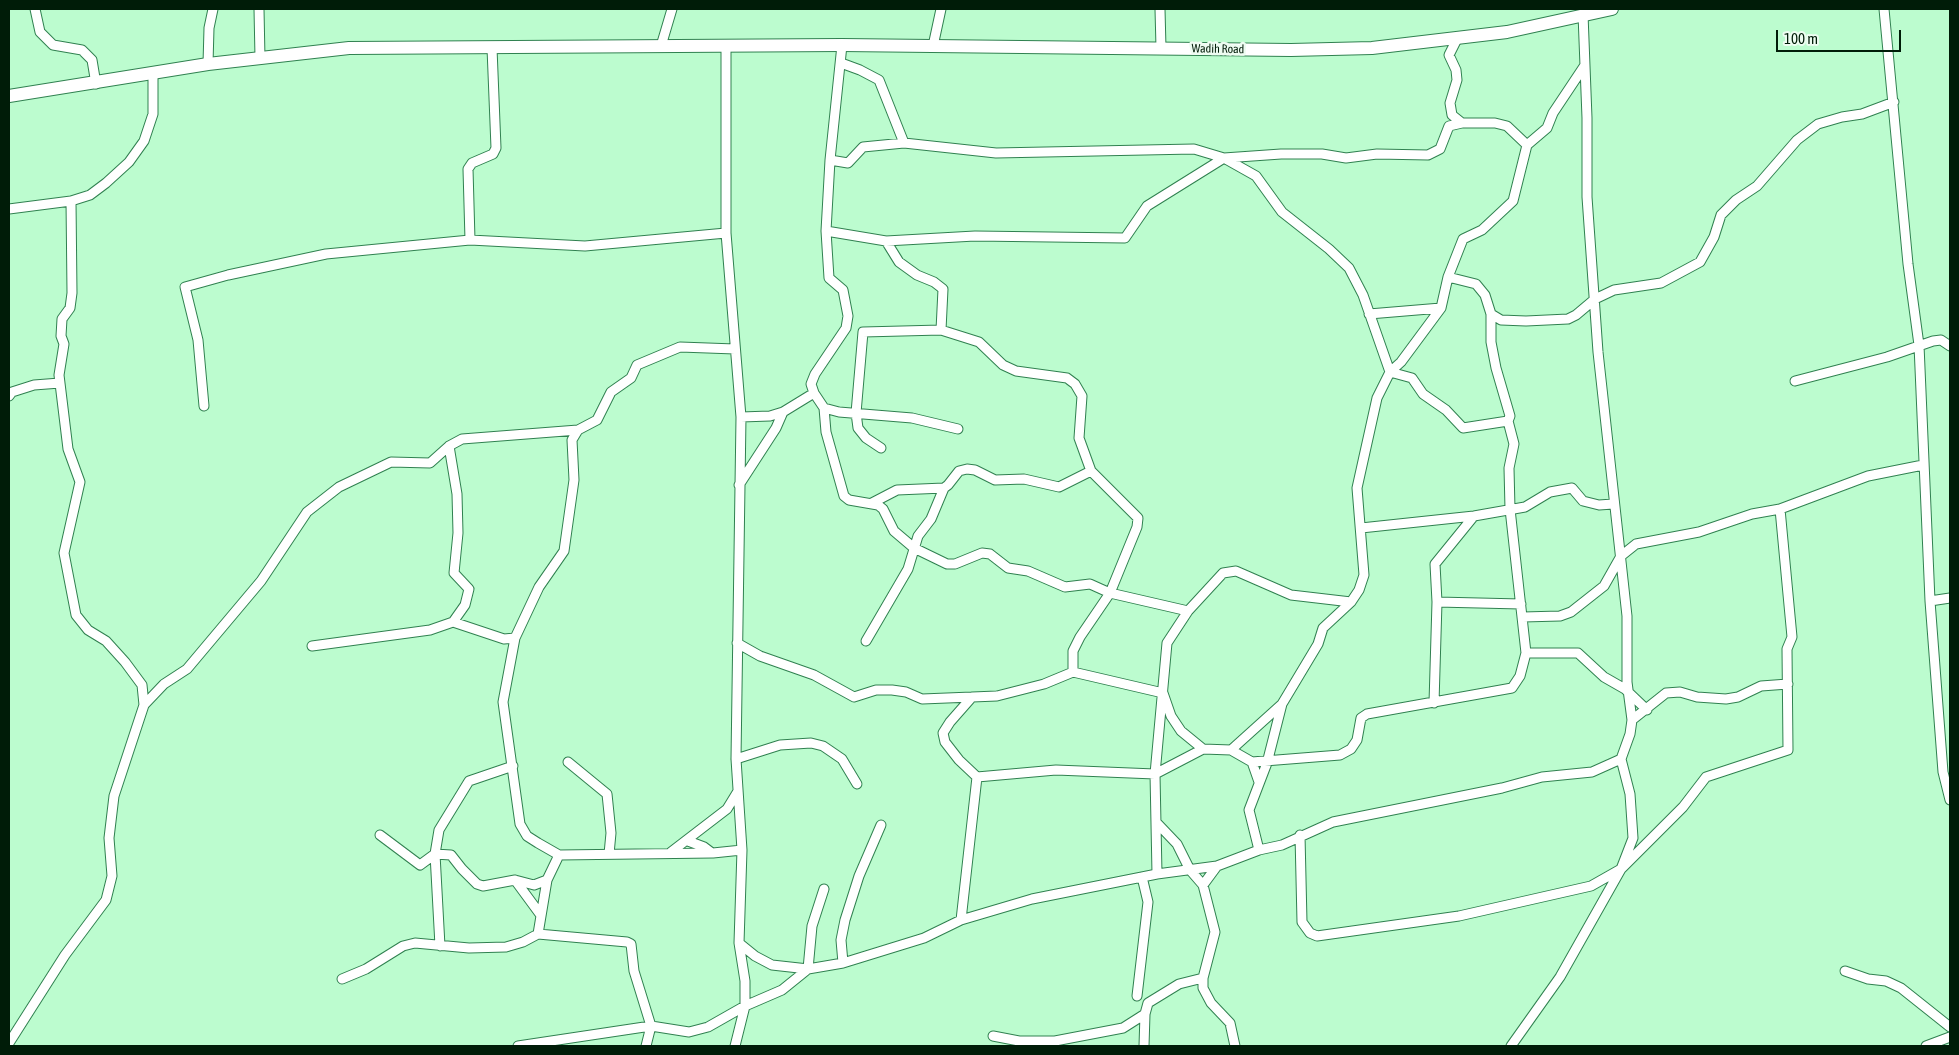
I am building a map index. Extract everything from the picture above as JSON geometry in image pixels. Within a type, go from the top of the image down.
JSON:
[{"type":"street","points":[[35,9],[40,32],[53,45],[82,50],[92,60],[96,84]]},
{"type":"street","points":[[208,64],[209,28],[213,9]]},
{"type":"street","points":[[259,9],[260,58]]},
{"type":"street","points":[[661,46],[672,9]]},
{"type":"street","points":[[933,46],[941,9]]},
{"type":"street","points":[[1160,9],[1161,48]]},
{"type":"street","name":"Wadih Road","points":[[9,96],[96,84],[153,72],[208,64],[349,48],[842,45],[1372,48],[1506,32],[1612,9]]},
{"type":"street","points":[[1884,9],[1908,264],[1919,345],[1930,602],[1943,772],[1950,800]]},
{"type":"street","points":[[1511,1046],[1560,977],[1621,870],[1633,838],[1632,810],[1621,759],[1630,734],[1632,720],[1628,682],[1627,616],[1598,352],[1587,197],[1583,14]]},
{"type":"street","points":[[1458,37],[1450,55],[1456,70],[1457,80],[1450,103],[1452,115],[1462,123]]},
{"type":"street","points":[[842,45],[830,160],[826,231],[829,278],[843,290],[848,316],[846,328],[815,374],[811,384],[814,393],[824,408],[826,432],[844,496],[849,500],[872,503],[883,509],[894,531],[914,548],[947,564],[955,564],[982,554],[990,554],[1008,568],[1028,571],[1064,587],[1090,584],[1110,593],[1188,611]]},
{"type":"street","points":[[726,46],[726,233],[741,417],[736,759],[742,850],[739,943],[746,981],[745,1006],[734,1046]]},
{"type":"street","points":[[470,240],[468,169],[472,163],[493,154],[496,148],[492,48]]},
{"type":"street","points":[[841,64],[860,70],[879,80],[904,143]]},
{"type":"street","points":[[1259,850],[1249,810],[1267,763],[1282,704],[1318,644],[1323,628],[1351,602],[1359,590],[1364,575],[1357,488],[1377,398],[1390,372],[1401,362],[1441,308],[1448,277],[1464,239],[1482,230],[1513,201],[1527,145],[1547,128],[1553,113],[1585,65]]},
{"type":"street","points":[[9,209],[71,201],[90,195],[129,162],[144,141],[153,114],[153,72]]},
{"type":"street","points":[[1491,314],[1501,320],[1568,319],[1576,316],[1595,299],[1614,290],[1661,283],[1700,262],[1714,237],[1721,215],[1736,200],[1757,186],[1797,140],[1818,124],[1842,117],[1862,114],[1894,102]]},
{"type":"street","points":[[826,231],[886,240],[975,236],[1125,238],[1147,206],[1224,158],[1281,154],[1322,154],[1346,158],[1377,154],[1428,155],[1440,149],[1449,126],[1462,123],[1495,123],[1507,126],[1527,145]]},
{"type":"street","points":[[830,160],[848,163],[863,147],[904,143],[996,153],[1194,149],[1224,158],[1256,176],[1282,212],[1329,249],[1348,268],[1363,295],[1390,372]]},
{"type":"street","points":[[9,1043],[65,954],[106,900],[112,876],[109,838],[114,796],[144,705],[142,684],[126,662],[106,641],[88,630],[76,615],[64,553],[80,482],[68,449],[60,383],[64,344],[62,319],[70,308],[72,293],[71,201]]},
{"type":"street","points":[[204,406],[198,340],[186,288],[228,276],[326,254],[470,240],[586,246],[726,233]]},
{"type":"street","points":[[886,240],[899,262],[916,275],[934,282],[943,289],[941,330]]},
{"type":"street","points":[[972,697],[943,733],[945,742],[958,760],[977,777],[1056,770],[1155,774],[1203,749],[1231,750],[1252,762],[1267,763],[1340,756],[1351,749],[1357,740],[1361,718],[1367,714],[1512,688],[1520,676],[1526,653],[1510,509],[1510,468],[1514,444],[1508,421],[1510,416],[1496,368],[1491,342],[1491,314],[1485,295],[1476,284],[1448,277]]},
{"type":"street","points":[[1369,314],[1441,308]]},
{"type":"street","points":[[846,328],[863,332],[941,330],[979,342],[1003,365],[1016,371],[1067,378],[1076,384],[1082,396],[1079,438],[1091,471],[1138,518],[1137,527],[1110,593],[1073,651],[1073,672]]},
{"type":"street","points":[[863,332],[856,413],[858,428],[866,438],[881,448]]},
{"type":"street","points":[[1796,381],[1887,357],[1933,341],[1948,343]]},
{"type":"street","points":[[144,705],[164,684],[187,669],[261,581],[307,512],[339,487],[391,462],[430,463],[449,446],[462,439],[476,436],[578,430],[597,420],[612,392],[631,378],[637,365],[680,347],[735,349]]},
{"type":"street","points":[[1390,372],[1412,378],[1423,394],[1446,410],[1463,428],[1508,421]]},
{"type":"street","points":[[9,396],[12,392],[34,385],[60,383]]},
{"type":"street","points":[[741,417],[763,417],[783,412],[814,393]]},
{"type":"street","points":[[824,408],[912,418],[958,429]]},
{"type":"street","points":[[739,485],[776,428],[783,412]]},
{"type":"street","points":[[578,430],[572,440],[574,480],[564,551],[539,587],[515,638],[503,702],[520,824],[527,836],[559,855],[670,852],[713,853],[742,850]]},
{"type":"street","points":[[312,646],[430,630],[453,622],[465,605],[469,588],[454,573],[458,533],[457,494],[449,446]]},
{"type":"street","points":[[1523,617],[1560,616],[1571,612],[1604,586],[1621,556],[1636,544],[1699,532],[1752,514],[1780,509],[1868,476],[1923,465]]},
{"type":"street","points":[[872,503],[897,490],[944,488],[948,486],[959,471],[975,470],[994,480],[1024,479],[1059,487],[1091,471]]},
{"type":"street","points":[[866,641],[908,569],[918,536],[931,518],[944,488]]},
{"type":"street","points":[[1361,528],[1474,516],[1525,507],[1550,492],[1572,488],[1582,501],[1599,506],[1614,504]]},
{"type":"street","points":[[1300,835],[1302,922],[1310,933],[1317,936],[1460,916],[1591,886],[1621,870],[1683,807],[1706,777],[1788,750],[1787,649],[1792,637],[1780,509]]},
{"type":"street","points":[[1434,703],[1437,602],[1434,564],[1474,516]]},
{"type":"street","points":[[1157,874],[1155,774],[1167,643],[1188,611],[1223,573],[1236,571],[1291,596],[1351,602]]},
{"type":"street","points":[[1930,602],[1950,598]]},
{"type":"street","points":[[1437,602],[1521,604]]},
{"type":"street","points":[[453,622],[504,639],[515,638]]},
{"type":"street","points":[[737,643],[760,656],[814,675],[854,697],[876,690],[892,690],[922,699],[997,696],[1044,684],[1073,672],[1163,693]]},
{"type":"street","points":[[1526,653],[1578,653],[1604,677],[1625,689],[1647,710]]},
{"type":"street","points":[[1632,720],[1666,693],[1680,692],[1697,697],[1726,698],[1738,696],[1761,686],[1788,684]]},
{"type":"street","points":[[1163,693],[1171,716],[1181,730],[1203,749]]},
{"type":"street","points":[[1231,750],[1282,704]]},
{"type":"street","points":[[736,759],[780,745],[811,743],[823,746],[842,759],[857,784]]},
{"type":"street","points":[[739,943],[755,956],[772,964],[808,969],[843,963],[924,938],[961,920],[1032,899],[1157,874],[1217,866],[1259,850],[1282,845],[1300,835],[1333,822],[1452,799],[1542,777],[1592,772],[1621,759]]},
{"type":"street","points":[[568,762],[607,794],[611,833],[609,854]]},
{"type":"street","points":[[1252,762],[1259,782]]},
{"type":"street","points":[[440,946],[435,854],[439,830],[469,782],[513,766]]},
{"type":"street","points":[[961,920],[977,777]]},
{"type":"street","points":[[670,852],[688,841],[727,809],[738,790]]},
{"type":"street","points":[[1156,822],[1177,844],[1190,870],[1203,885],[1215,932],[1203,978],[1204,988],[1211,1002],[1230,1023],[1235,1046]]},
{"type":"street","points":[[843,963],[841,940],[845,920],[859,876],[881,825]]},
{"type":"street","points":[[380,835],[436,876]]},
{"type":"street","points":[[688,841],[704,847],[713,853]]},
{"type":"street","points":[[420,865],[435,854],[452,854],[462,869],[477,884],[488,885],[515,880],[534,884],[547,880]]},
{"type":"street","points":[[538,934],[547,880],[559,855]]},
{"type":"street","points":[[1203,885],[1217,866]]},
{"type":"street","points":[[1137,996],[1148,902],[1142,877]]},
{"type":"street","points":[[515,880],[540,914]]},
{"type":"street","points":[[518,1046],[652,1026],[689,1032],[708,1027],[745,1006],[782,990],[808,969],[812,926],[824,889]]},
{"type":"street","points":[[342,979],[366,969],[403,946],[415,943],[469,948],[506,947],[523,942],[538,934],[627,942],[631,944],[634,971],[652,1026],[646,1046]]},
{"type":"street","points":[[1845,971],[1868,979],[1886,981],[1901,988],[1950,1027]]},
{"type":"street","points":[[1144,1046],[1145,1014],[1148,1003],[1179,984],[1203,978]]},
{"type":"street","points":[[993,1036],[1020,1041],[1058,1044],[1124,1028],[1145,1014]]},
{"type":"street","points":[[1926,1046],[1950,1037]]}]
